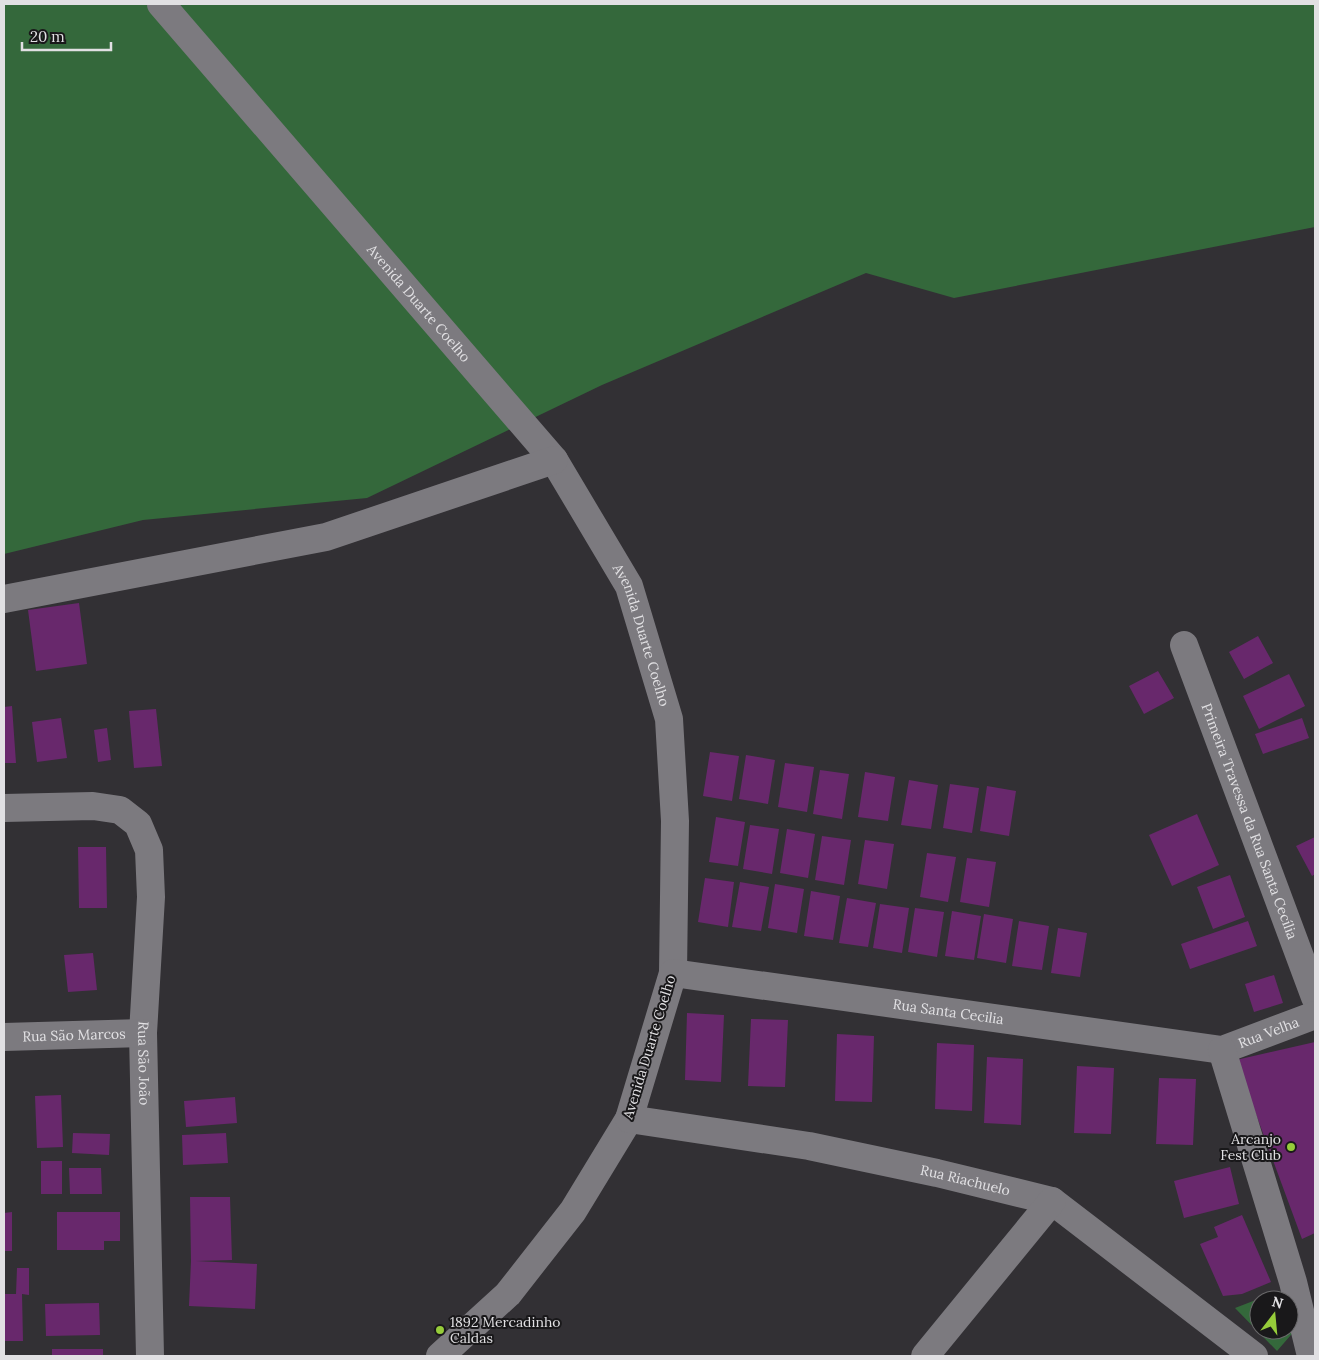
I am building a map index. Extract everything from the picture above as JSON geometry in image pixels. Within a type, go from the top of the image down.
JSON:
[{"type":"street","name":"Avenida Duarte Coelho","points":[[161,4],[554,460],[629,586],[669,719],[675,820],[672,973],[628,1119],[573,1211],[508,1294],[440,1356]]},
{"type":"street","points":[[4,599],[326,537],[554,460]]},
{"type":"street","name":"Primeira Travessa da Rua Santa Cecília","points":[[1184,644],[1315,997]]},
{"type":"street","name":"Rua São João","points":[[4,808],[93,806],[120,810],[138,824],[149,850],[151,898],[144,1033],[150,1356]]},
{"type":"street","name":"Rua Santa Cecilia","points":[[672,973],[1222,1050]]},
{"type":"street","name":"Rua Velha","points":[[1222,1050],[1315,1015]]},
{"type":"street","name":"Rua São Marcos","points":[[4,1036],[144,1033]]},
{"type":"street","points":[[1222,1050],[1293,1282],[1311,1356]]},
{"type":"street","name":"Rua Riachuelo","points":[[628,1119],[809,1146],[938,1173],[1052,1202],[1254,1356]]},
{"type":"street","points":[[925,1356],[1052,1202]]},
{"type":"green space","points":[[4,4],[1315,4],[1315,227],[954,298],[866,273],[602,385],[367,498],[143,520],[4,554]]},
{"type":"green space","points":[[1249,1303],[1249,1322],[1235,1308]]},
{"type":"green space","points":[[1266,1340],[1287,1340],[1277,1351]]},
{"type":"building","points":[[79,603],[87,664],[36,671],[28,610]]},
{"type":"building","points":[[1258,636],[1273,663],[1244,679],[1229,652]]},
{"type":"building","points":[[1158,671],[1174,698],[1144,714],[1129,686]]},
{"type":"building","points":[[1289,674],[1305,706],[1259,729],[1243,696]]},
{"type":"building","points":[[12,706],[16,763],[4,763],[4,707]]},
{"type":"building","points":[[156,709],[162,766],[134,768],[129,711]]},
{"type":"building","points":[[61,718],[67,758],[37,762],[32,722]]},
{"type":"building","points":[[1302,718],[1309,738],[1263,754],[1255,734]]},
{"type":"building","points":[[107,728],[111,760],[98,762],[94,730]]},
{"type":"building","points":[[710,752],[739,756],[732,801],[703,796]]},
{"type":"building","points":[[746,755],[775,760],[768,804],[739,799]]},
{"type":"building","points":[[785,763],[814,767],[807,812],[778,807]]},
{"type":"building","points":[[820,770],[849,774],[842,819],[813,814]]},
{"type":"building","points":[[865,772],[895,777],[888,821],[858,817]]},
{"type":"building","points":[[909,780],[938,785],[931,829],[901,825]]},
{"type":"building","points":[[950,784],[979,788],[972,833],[943,828]]},
{"type":"building","points":[[987,786],[1016,791],[1009,836],[980,831]]},
{"type":"building","points":[[1197,814],[1219,865],[1172,886],[1149,835]]},
{"type":"building","points":[[716,817],[745,822],[738,866],[709,862]]},
{"type":"building","points":[[750,825],[779,829],[772,874],[743,869]]},
{"type":"building","points":[[787,829],[815,834],[808,878],[780,873]]},
{"type":"building","points":[[822,836],[851,840],[844,885],[815,880]]},
{"type":"building","points":[[1315,837],[1315,874],[1312,876],[1296,846]]},
{"type":"building","points":[[865,840],[894,844],[887,889],[858,884]]},
{"type":"building","points":[[78,847],[106,847],[107,908],[79,908]]},
{"type":"building","points":[[927,853],[956,857],[948,902],[920,897]]},
{"type":"building","points":[[967,858],[996,862],[989,907],[960,902]]},
{"type":"building","points":[[1230,875],[1245,917],[1213,929],[1197,887]]},
{"type":"building","points":[[705,878],[734,882],[728,927],[698,922]]},
{"type":"building","points":[[740,882],[769,887],[761,931],[732,927]]},
{"type":"building","points":[[775,884],[804,889],[797,933],[768,928]]},
{"type":"building","points":[[811,891],[840,896],[833,940],[804,936]]},
{"type":"building","points":[[847,898],[876,903],[868,947],[839,943]]},
{"type":"building","points":[[880,904],[909,908],[902,953],[873,948]]},
{"type":"building","points":[[915,908],[944,912],[937,957],[908,952]]},
{"type":"building","points":[[952,911],[981,916],[974,960],[945,956]]},
{"type":"building","points":[[984,914],[1013,919],[1006,963],[977,958]]},
{"type":"building","points":[[1019,921],[1049,926],[1042,970],[1012,966]]},
{"type":"building","points":[[1248,921],[1257,946],[1190,969],[1181,944]]},
{"type":"building","points":[[1058,928],[1087,933],[1080,977],[1051,973]]},
{"type":"building","points":[[93,953],[97,990],[68,992],[64,955]]},
{"type":"building","points":[[1274,975],[1283,1003],[1254,1012],[1245,984]]},
{"type":"building","points":[[687,1013],[724,1015],[721,1082],[685,1080]]},
{"type":"building","points":[[751,1019],[788,1020],[785,1087],[748,1086]]},
{"type":"building","points":[[837,1034],[874,1036],[872,1102],[835,1101]]},
{"type":"building","name":"Arcanjo Fest Club","points":[[1315,1042],[1315,1233],[1302,1239],[1236,1060]]},
{"type":"building","points":[[937,1043],[974,1045],[972,1111],[935,1109]]},
{"type":"building","points":[[987,1057],[1023,1059],[1021,1125],[984,1123]]},
{"type":"building","points":[[1077,1066],[1114,1068],[1111,1134],[1074,1133]]},
{"type":"building","points":[[1159,1078],[1196,1079],[1193,1145],[1156,1144]]},
{"type":"building","points":[[61,1095],[63,1147],[37,1148],[35,1096]]},
{"type":"building","points":[[235,1097],[237,1123],[186,1127],[184,1101]]},
{"type":"building","points":[[73,1133],[110,1134],[109,1155],[72,1153]]},
{"type":"building","points":[[226,1133],[228,1163],[183,1165],[182,1135]]},
{"type":"building","points":[[41,1161],[62,1161],[62,1194],[41,1194]]},
{"type":"building","points":[[1230,1167],[1239,1204],[1184,1218],[1174,1181]]},
{"type":"building","points":[[69,1168],[101,1168],[102,1194],[70,1194]]},
{"type":"building","points":[[190,1197],[230,1197],[232,1260],[196,1261],[257,1264],[255,1309],[189,1306],[191,1261]]},
{"type":"building","points":[[12,1212],[12,1251],[4,1251],[4,1213]]},
{"type":"building","points":[[57,1212],[120,1212],[120,1241],[104,1241],[104,1250],[57,1250]]},
{"type":"building","points":[[1242,1215],[1271,1282],[1242,1294],[1223,1296],[1200,1244],[1218,1237],[1214,1227]]},
{"type":"building","points":[[17,1268],[29,1268],[29,1295],[22,1294],[23,1341],[4,1341],[4,1294],[16,1294]]},
{"type":"building","points":[[99,1303],[100,1335],[46,1336],[45,1304]]},
{"type":"building","points":[[52,1349],[103,1349],[103,1356],[52,1356]]},
{"type":"place","name":"Arcanjo Fest Club","points":[[1291,1147]]},
{"type":"place","name":"1892 Mercadinho Caldas","points":[[440,1330]]}]
